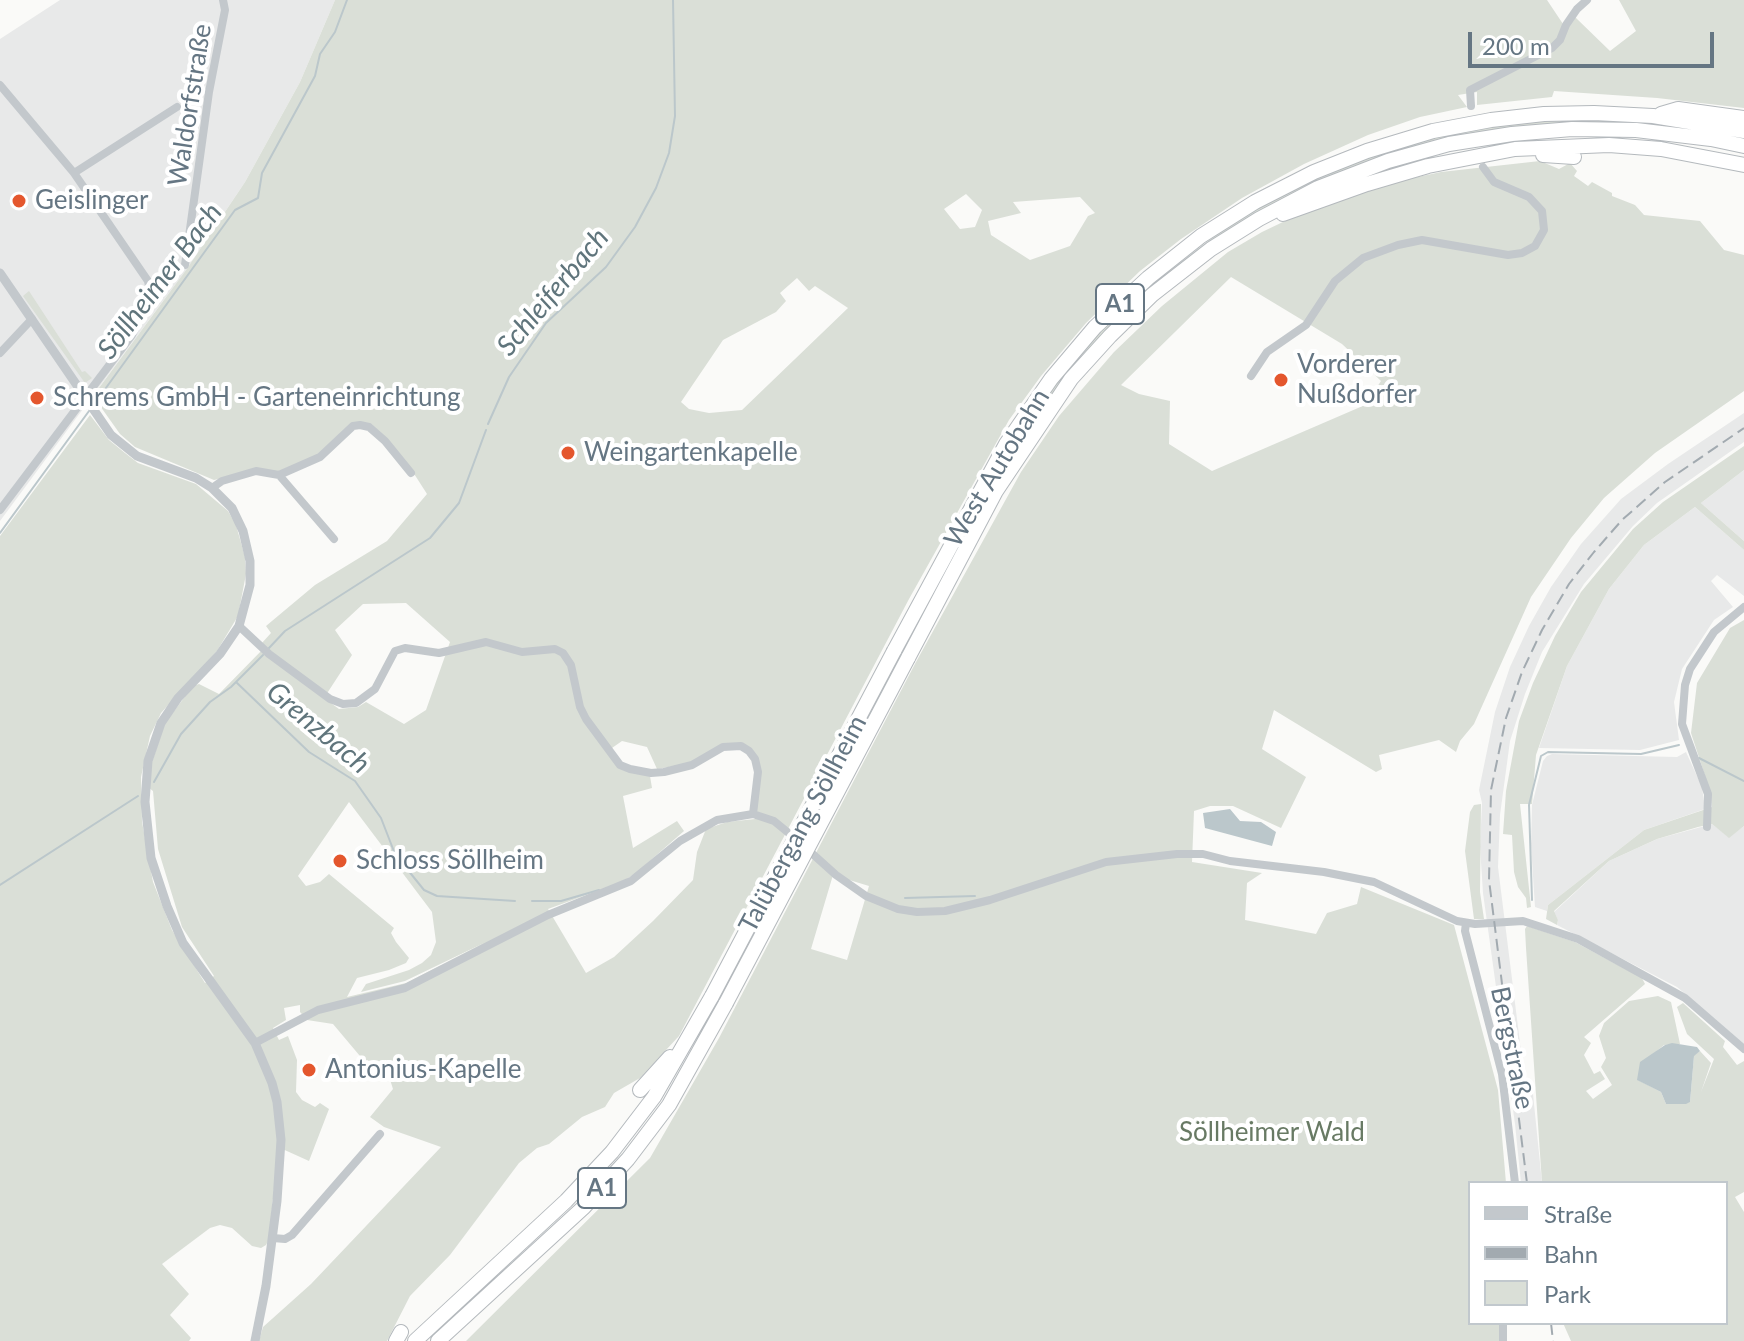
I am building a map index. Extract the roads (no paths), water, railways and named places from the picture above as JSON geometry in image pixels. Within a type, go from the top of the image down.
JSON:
[{"type":"highway","points":[[1653,116],[1678,109],[1744,118]]},
{"type":"highway","name":"West Autobahn","points":[[901,655],[1006,444],[1051,379],[1095,327],[1127,297],[1201,236],[1255,202],[1314,172],[1367,151],[1433,131],[1491,120],[1594,113],[1653,116],[1744,131]]},
{"type":"highway","name":"West Autobahn","points":[[901,655],[996,491],[1071,379],[1152,295],[1211,249],[1259,219],[1318,188],[1388,161],[1449,144],[1512,134],[1572,129],[1636,130],[1744,146]]},
{"type":"highway","points":[[1259,219],[1289,214],[1337,194],[1428,166],[1491,153],[1564,145],[1609,145],[1687,153],[1744,165]]},
{"type":"highway","points":[[1491,153],[1515,157],[1574,157]]},
{"type":"highway","name":"Talübergang Söllheim","points":[[719,999],[901,655]]},
{"type":"highway","name":"A1","points":[[415,1341],[566,1201],[612,1152],[654,1097],[693,1030],[719,999]]},
{"type":"highway","name":"A1","points":[[438,1341],[584,1207],[628,1159],[669,1105],[719,999]]},
{"type":"highway","points":[[640,1090],[680,1041],[693,1030]]},
{"type":"street","name":"Waldorfstraße","points":[[185,265],[209,92],[225,10],[223,0]]},
{"type":"street","points":[[1471,106],[1470,90],[1552,48],[1560,40],[1577,9],[1587,0]]},
{"type":"street","points":[[0,85],[74,173],[148,281],[151,296],[132,335],[0,510]]},
{"type":"street","points":[[74,173],[177,107]]},
{"type":"street","points":[[1251,376],[1267,352],[1306,325],[1335,281],[1363,258],[1422,240],[1508,255],[1522,253],[1535,246],[1544,230],[1542,211],[1529,197],[1494,182],[1483,167]]},
{"type":"street","points":[[0,273],[111,435],[130,451],[154,464],[196,478],[212,488],[232,508],[243,531],[250,561],[248,594],[239,626],[220,654],[178,698],[161,723],[148,761],[145,802],[151,858],[167,906],[183,943],[255,1043],[272,1083],[280,1120],[281,1159],[273,1238],[255,1341]]},
{"type":"street","points":[[0,353],[32,319]]},
{"type":"street","points":[[212,488],[222,481],[256,471],[279,475],[320,457],[353,426],[360,425],[369,427],[385,441],[411,473]]},
{"type":"street","points":[[279,475],[334,539]]},
{"type":"street","points":[[1707,827],[1708,794],[1682,724],[1685,685],[1690,669],[1714,632],[1744,607]]},
{"type":"street","points":[[239,626],[269,654],[330,699],[343,704],[356,703],[375,689],[395,651],[405,648],[439,653],[486,642],[522,652],[555,649],[563,653],[571,665],[580,707],[586,719],[620,765],[664,772],[692,765],[723,747],[741,746],[755,759],[758,772],[753,814]]},
{"type":"street","points":[[255,1043],[318,1010],[405,988],[548,915],[631,881],[680,841],[717,820],[753,814],[781,826],[847,884],[866,896],[898,909],[917,912],[945,911],[990,900],[1106,862],[1177,854],[1203,854],[1230,861],[1324,872],[1374,882],[1457,921],[1523,921],[1578,939],[1685,998],[1744,1049]]},
{"type":"street","name":"Bergstraße","points":[[1466,923],[1465,931],[1502,1074],[1515,1181]]},
{"type":"street","points":[[273,1238],[285,1239],[292,1235],[380,1134]]},
{"type":"waterway","name":"Söllheimer Bach","points":[[95,403],[235,210],[258,198],[262,173],[315,76],[320,54],[335,32],[347,0]]},
{"type":"waterway","name":"Schleiferbach","points":[[488,424],[509,377],[546,323],[606,267],[635,227],[656,188],[669,153],[675,116],[673,0]]},
{"type":"waterway","name":"Söllheimer Bach","points":[[0,533],[89,411]]},
{"type":"waterway","name":"Schleiferbach","points":[[269,648],[285,631],[430,538],[459,503],[486,430]]},
{"type":"waterway","name":"Schleiferbach","points":[[154,782],[181,734],[210,702],[231,687],[263,655]]},
{"type":"waterway","name":"Grenzbach","points":[[236,682],[309,752],[355,781],[381,818],[395,854],[424,890],[437,896],[515,901]]},
{"type":"waterway","points":[[1532,900],[1529,805],[1541,756],[1548,752],[1641,754],[1679,745]]},
{"type":"waterway","points":[[1699,758],[1744,781]]},
{"type":"waterway","name":"Schleiferbach","points":[[0,885],[138,796]]},
{"type":"waterway","name":"Grenzbach","points":[[532,901],[561,901],[599,890]]},
{"type":"waterway","name":"Grenzbach","points":[[905,898],[975,896]]},
{"type":"railway","points":[[1527,1181],[1489,880],[1491,790],[1506,718],[1522,672],[1542,630],[1569,584],[1594,552],[1622,520],[1665,482],[1744,428]]},
{"type":"railway","points":[[1551,1325],[1553,1341]]},
{"type":"place","name":"Geislinger","points":[[19,201]]},
{"type":"place","name":"Vorderer Nußdorfer","points":[[1281,380]]},
{"type":"place","name":"Schrems GmbH - Garteneinrichtung","points":[[37,398]]},
{"type":"place","name":"Weingartenkapelle","points":[[568,453]]},
{"type":"place","name":"Schloss Söllheim","points":[[340,861]]},
{"type":"place","name":"Antonius-Kapelle","points":[[309,1070]]},
{"type":"park label","name":"Söllheimer Wald","points":[[1272,1133]]}]
